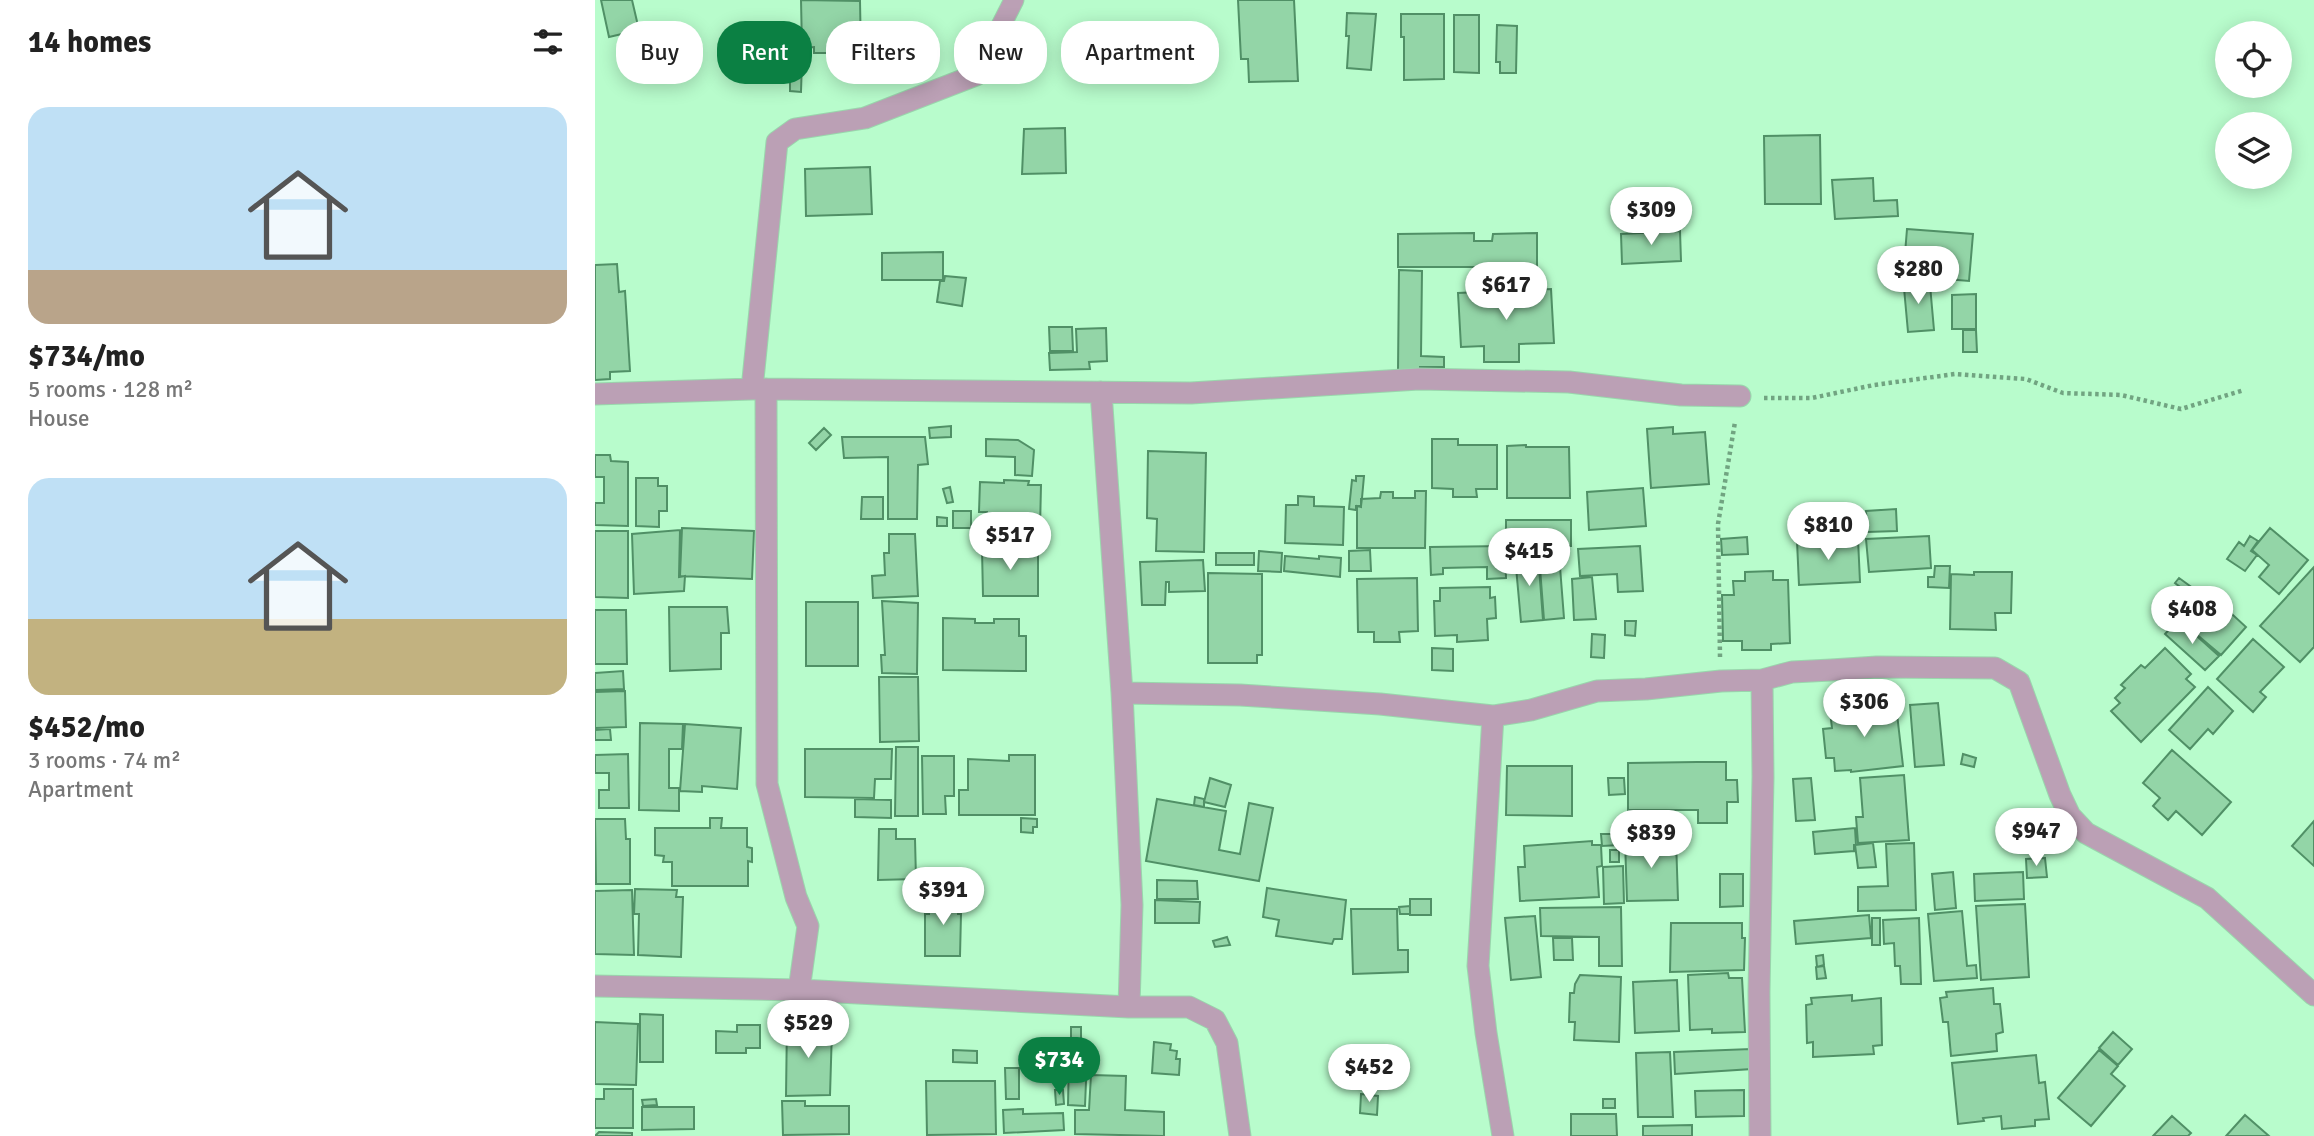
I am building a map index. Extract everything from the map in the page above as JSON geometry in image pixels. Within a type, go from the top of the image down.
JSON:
[{"type":"street","points":[[799,990],[808,926],[796,897],[767,784],[759,389],[777,142],[796,130],[865,118],[954,84]]},
{"type":"street","points":[[595,394],[759,389],[1191,393],[1419,379],[1569,382],[1681,395],[1740,396]]},
{"type":"street","points":[[1101,392],[1122,693],[1132,905],[1129,1007]]},
{"type":"street","points":[[1122,693],[1254,695],[1493,716],[1531,710],[1597,691],[1762,680],[1792,672],[1995,668],[2019,682],[2060,795],[2070,817],[2086,834],[2207,898],[2314,995]]},
{"type":"street","points":[[1760,1136],[1762,680]]},
{"type":"street","points":[[1493,716],[1478,966],[1503,1136]]},
{"type":"street","points":[[595,986],[799,990],[1129,1007],[1189,1007],[1215,1020],[1227,1043],[1240,1136]]},
{"type":"lane","points":[[1003,21],[1014,0]]},
{"type":"path","points":[[1721,681],[1718,524],[1740,396],[1812,398],[1874,385],[1955,374],[2026,379],[2063,393],[2121,395],[2181,409],[2244,390]]},
{"type":"building","points":[[601,0],[632,0],[637,21],[616,21],[616,35],[609,37]]},
{"type":"building","points":[[801,0],[860,1],[860,21],[826,21],[826,53],[814,53],[812,21],[801,21]]},
{"type":"building","points":[[1238,0],[1294,0],[1298,81],[1249,82],[1248,59],[1241,59]]},
{"type":"building","points":[[1347,13],[1376,14],[1371,70],[1347,68]]},
{"type":"building","points":[[1401,14],[1444,14],[1444,79],[1404,80]]},
{"type":"building","points":[[1454,15],[1479,15],[1479,73],[1454,72]]},
{"type":"building","points":[[1497,25],[1517,26],[1516,73],[1500,73],[1500,62],[1496,62]]},
{"type":"building","points":[[790,84],[801,84],[801,92],[790,91]]},
{"type":"building","points":[[1065,128],[1066,173],[1022,174],[1024,129]]},
{"type":"building","points":[[1820,135],[1821,204],[1765,204],[1764,136]]},
{"type":"building","points":[[870,167],[872,214],[806,216],[805,169]]},
{"type":"building","points":[[1873,178],[1874,201],[1897,200],[1898,216],[1835,219],[1832,180]]},
{"type":"building","points":[[1907,229],[1973,234],[1969,281],[1946,279],[1946,270],[1904,266]]},
{"type":"building","points":[[1680,231],[1681,261],[1622,264],[1621,234]]},
{"type":"building","points":[[1474,233],[1474,241],[1492,241],[1493,234],[1537,233],[1537,267],[1398,267],[1398,234]]},
{"type":"building","points":[[943,252],[943,280],[882,280],[882,253]]},
{"type":"building","points":[[617,264],[619,292],[625,291],[630,371],[610,372],[610,379],[595,380],[595,265]]},
{"type":"building","points":[[1399,270],[1422,271],[1421,356],[1444,357],[1444,367],[1420,367],[1420,372],[1398,371]]},
{"type":"building","points":[[945,276],[966,278],[962,306],[937,302],[940,281],[944,281]]},
{"type":"building","points":[[1913,276],[1914,286],[1930,285],[1934,330],[1908,332],[1903,277]]},
{"type":"building","points":[[1551,289],[1554,343],[1519,344],[1519,362],[1484,362],[1484,346],[1461,347],[1458,293]]},
{"type":"building","points":[[1976,294],[1976,329],[1952,329],[1952,295]]},
{"type":"building","points":[[1049,327],[1072,327],[1073,351],[1050,351]]},
{"type":"building","points":[[1106,328],[1107,361],[1089,362],[1090,369],[1050,370],[1049,353],[1077,352],[1076,329]]},
{"type":"building","points":[[1963,330],[1976,330],[1977,352],[1963,352]]},
{"type":"building","points":[[951,426],[951,437],[930,438],[929,428]]},
{"type":"building","points":[[1673,427],[1673,434],[1705,432],[1709,484],[1651,488],[1647,429]]},
{"type":"building","points":[[824,428],[831,435],[816,450],[809,443]]},
{"type":"building","points":[[842,437],[925,437],[928,464],[918,465],[917,519],[888,519],[888,457],[844,458]]},
{"type":"building","points":[[986,439],[1018,440],[1034,450],[1032,476],[1015,475],[1015,457],[986,456]]},
{"type":"building","points":[[1432,439],[1458,439],[1458,445],[1497,445],[1497,489],[1476,489],[1477,497],[1453,497],[1453,489],[1432,488]]},
{"type":"building","points":[[1507,446],[1569,447],[1570,498],[1507,498]]},
{"type":"building","points":[[1148,451],[1206,453],[1204,552],[1156,551],[1157,519],[1147,518]]},
{"type":"building","points":[[595,455],[610,455],[611,461],[628,462],[628,526],[595,525],[595,503],[604,503],[604,477],[595,477]]},
{"type":"building","points":[[1356,476],[1364,476],[1361,506],[1356,506],[1356,510],[1349,509],[1352,480],[1356,481]]},
{"type":"building","points":[[636,478],[658,478],[658,486],[667,486],[667,511],[659,511],[659,527],[636,526]]},
{"type":"building","points":[[1004,480],[1029,481],[1028,485],[1041,485],[1040,528],[987,527],[987,512],[979,512],[980,482],[1004,483]]},
{"type":"building","points":[[950,487],[953,502],[947,503],[943,489]]},
{"type":"building","points":[[1643,488],[1646,526],[1589,530],[1587,492]]},
{"type":"building","points":[[1415,491],[1426,491],[1425,548],[1357,548],[1357,506],[1361,507],[1361,499],[1380,498],[1381,492],[1393,492],[1393,498],[1415,498]]},
{"type":"building","points":[[1298,496],[1314,497],[1314,506],[1344,507],[1343,545],[1285,543],[1286,505],[1298,505]]},
{"type":"building","points":[[862,497],[883,497],[883,519],[861,519]]},
{"type":"building","points":[[1896,509],[1897,531],[1867,532],[1866,511]]},
{"type":"building","points":[[953,511],[971,511],[971,528],[953,528]]},
{"type":"building","points":[[937,517],[947,518],[947,526],[937,526]]},
{"type":"building","points":[[1506,520],[1571,520],[1571,546],[1506,546]]},
{"type":"building","points":[[682,528],[754,531],[752,579],[680,576]]},
{"type":"building","points":[[2270,528],[2308,560],[2279,594],[2259,577],[2269,565],[2252,550]]},
{"type":"building","points":[[680,530],[679,577],[685,576],[684,591],[634,594],[632,534]]},
{"type":"building","points":[[595,531],[628,531],[628,598],[595,597]]},
{"type":"building","points":[[889,534],[915,534],[918,596],[873,598],[872,576],[885,575],[884,553],[889,553]]},
{"type":"building","points":[[1929,536],[1931,568],[1869,572],[1866,539]]},
{"type":"building","points":[[2250,536],[2258,541],[2251,551],[2257,555],[2245,571],[2227,559],[2239,542],[2244,546]]},
{"type":"building","points":[[1747,537],[1748,554],[1722,555],[1721,539]]},
{"type":"building","points":[[1858,539],[1860,582],[1799,585],[1797,541]]},
{"type":"building","points":[[1505,546],[1506,578],[1487,579],[1487,567],[1443,568],[1443,574],[1431,575],[1430,547]]},
{"type":"building","points":[[1640,546],[1643,591],[1618,592],[1617,574],[1580,576],[1578,549]]},
{"type":"building","points":[[1038,548],[1038,596],[983,596],[982,549]]},
{"type":"building","points":[[1370,550],[1371,571],[1349,571],[1349,551]]},
{"type":"building","points":[[1259,551],[1282,553],[1281,572],[1258,571]]},
{"type":"building","points":[[1216,553],[1254,553],[1254,565],[1216,565]]},
{"type":"building","points":[[1538,554],[1543,620],[1521,622],[1515,556]]},
{"type":"building","points":[[1559,554],[1564,618],[1544,620],[1539,555]]},
{"type":"building","points":[[1285,556],[1341,558],[1340,577],[1284,571]]},
{"type":"building","points":[[1203,560],[1205,591],[1169,592],[1169,582],[1166,582],[1165,605],[1142,605],[1140,562]]},
{"type":"building","points":[[1935,566],[1950,566],[1949,588],[1928,587],[1928,577],[1934,577]]},
{"type":"building","points":[[2314,567],[2314,647],[2300,662],[2260,626]]},
{"type":"building","points":[[1773,571],[1773,580],[1788,580],[1790,643],[1771,644],[1771,650],[1742,650],[1742,641],[1723,641],[1722,595],[1734,595],[1733,581],[1745,581],[1745,572]]},
{"type":"building","points":[[1974,572],[2012,572],[2011,613],[1995,613],[1996,630],[1950,629],[1951,574],[1974,575]]},
{"type":"building","points":[[1208,573],[1262,574],[1262,655],[1257,655],[1257,663],[1208,663]]},
{"type":"building","points":[[1592,577],[1596,619],[1574,620],[1572,579]]},
{"type":"building","points":[[1417,578],[1418,631],[1399,632],[1400,642],[1374,642],[1374,632],[1358,632],[1357,579]]},
{"type":"building","points":[[2179,578],[2201,594],[2197,600],[2175,583]]},
{"type":"building","points":[[1490,587],[1490,598],[1495,597],[1496,618],[1487,619],[1488,640],[1457,642],[1457,635],[1435,636],[1434,601],[1440,601],[1440,588]]},
{"type":"building","points":[[2209,593],[2246,627],[2221,655],[2189,628],[2199,617],[2194,611]]},
{"type":"building","points":[[2192,597],[2199,602],[2193,610],[2186,605]]},
{"type":"building","points":[[882,601],[918,603],[917,674],[882,673],[881,655],[885,655]]},
{"type":"building","points":[[806,602],[858,602],[858,666],[806,666]]},
{"type":"building","points":[[669,607],[727,607],[729,633],[721,633],[721,669],[670,671]]},
{"type":"building","points":[[595,610],[626,610],[627,664],[595,664]]},
{"type":"building","points":[[943,618],[975,619],[975,623],[994,623],[994,619],[1019,619],[1019,636],[1026,636],[1026,671],[943,670]]},
{"type":"building","points":[[1625,621],[1636,621],[1635,636],[1625,635]]},
{"type":"building","points":[[2176,622],[2187,631],[2189,629],[2219,656],[2205,670],[2165,634]]},
{"type":"building","points":[[1592,634],[1605,635],[1604,658],[1591,657]]},
{"type":"building","points":[[2253,639],[2284,667],[2260,692],[2266,697],[2253,712],[2217,679]]},
{"type":"building","points":[[1432,648],[1453,649],[1453,671],[1432,670]]},
{"type":"building","points":[[2165,648],[2191,674],[2186,679],[2195,687],[2141,742],[2111,711],[2120,703],[2115,698],[2125,688],[2121,685],[2141,665],[2145,668]]},
{"type":"building","points":[[623,671],[624,689],[595,690],[595,673]]},
{"type":"building","points":[[879,677],[918,677],[919,741],[880,742]]},
{"type":"building","points":[[2208,687],[2233,711],[2213,734],[2208,729],[2190,749],[2169,730]]},
{"type":"building","points":[[625,691],[626,727],[595,728],[595,692]]},
{"type":"building","points":[[1938,703],[1944,765],[1915,767],[1910,705]]},
{"type":"building","points":[[1896,705],[1903,766],[1851,772],[1835,771],[1834,758],[1826,758],[1823,729],[1832,728],[1830,712]]},
{"type":"building","points":[[640,723],[683,724],[682,749],[669,749],[669,788],[679,788],[679,811],[639,810]]},
{"type":"building","points":[[685,724],[741,728],[737,789],[702,786],[702,792],[680,791]]},
{"type":"building","points":[[610,729],[611,740],[595,740],[595,730]]},
{"type":"building","points":[[896,747],[918,747],[918,816],[895,816]]},
{"type":"building","points":[[805,749],[892,749],[891,779],[875,779],[874,798],[805,797]]},
{"type":"building","points":[[2172,750],[2231,802],[2202,835],[2176,811],[2168,820],[2153,806],[2160,798],[2143,783]]},
{"type":"building","points":[[628,754],[629,808],[599,808],[599,790],[609,790],[609,773],[595,773],[595,755]]},
{"type":"building","points":[[1963,754],[1976,758],[1974,767],[1961,764]]},
{"type":"building","points":[[1009,755],[1035,755],[1035,815],[959,815],[959,790],[968,790],[968,759],[1009,761]]},
{"type":"building","points":[[922,756],[954,756],[954,796],[945,796],[946,814],[923,814]]},
{"type":"building","points":[[1726,762],[1726,780],[1737,780],[1738,802],[1727,802],[1727,823],[1698,823],[1698,810],[1628,810],[1628,763]]},
{"type":"building","points":[[1507,766],[1572,766],[1572,816],[1506,815]]},
{"type":"building","points":[[1904,775],[1909,840],[1858,843],[1856,817],[1863,817],[1860,778]]},
{"type":"building","points":[[1210,778],[1231,785],[1225,807],[1204,802]]},
{"type":"building","points":[[1608,778],[1624,778],[1625,794],[1609,795]]},
{"type":"building","points":[[1811,778],[1815,820],[1796,821],[1793,779]]},
{"type":"building","points":[[1195,797],[1204,799],[1204,807],[1194,805]]},
{"type":"building","points":[[855,799],[891,800],[891,818],[855,817]]},
{"type":"building","points":[[1157,799],[1226,811],[1219,850],[1240,854],[1249,803],[1273,808],[1259,881],[1146,861]]},
{"type":"building","points":[[1638,812],[1669,812],[1669,830],[1638,830]]},
{"type":"building","points":[[710,818],[722,818],[721,828],[747,828],[747,847],[752,848],[752,862],[748,861],[748,886],[672,886],[672,862],[663,862],[664,856],[655,855],[655,828],[710,828]]},
{"type":"building","points":[[1021,818],[1037,819],[1037,827],[1033,827],[1033,833],[1021,832]]},
{"type":"building","points":[[595,819],[625,819],[626,839],[630,839],[630,884],[596,884]]},
{"type":"building","points":[[1621,819],[1657,820],[1656,835],[1621,834]]},
{"type":"building","points":[[2314,821],[2314,866],[2292,846]]},
{"type":"building","points":[[1855,828],[1854,851],[1815,854],[1813,832]]},
{"type":"building","points":[[879,829],[896,829],[896,839],[915,839],[916,879],[878,880]]},
{"type":"building","points":[[1601,834],[1620,834],[1620,845],[1602,846]]},
{"type":"building","points":[[1676,839],[1678,900],[1627,901],[1625,840]]},
{"type":"building","points":[[1592,841],[1592,845],[1601,845],[1602,866],[1597,867],[1599,897],[1520,901],[1518,867],[1525,867],[1524,846]]},
{"type":"building","points":[[1873,843],[1876,867],[1858,868],[1855,845]]},
{"type":"building","points":[[1914,843],[1916,910],[1858,911],[1858,887],[1888,886],[1886,844]]},
{"type":"building","points":[[1610,850],[1619,850],[1619,862],[1610,862]]},
{"type":"building","points":[[2045,858],[2047,877],[2027,878],[2026,859]]},
{"type":"building","points":[[1623,866],[1624,903],[1604,904],[1603,867]]},
{"type":"building","points":[[1953,872],[1956,908],[1935,910],[1932,874]]},
{"type":"building","points":[[2023,872],[2024,899],[1975,901],[1974,874]]},
{"type":"building","points":[[1720,874],[1743,874],[1743,906],[1720,907]]},
{"type":"building","points":[[1157,880],[1197,881],[1198,899],[1157,899]]},
{"type":"building","points":[[1267,888],[1346,900],[1342,939],[1334,939],[1332,944],[1276,936],[1279,920],[1263,917]]},
{"type":"building","points":[[635,889],[677,890],[676,897],[683,897],[681,957],[638,955],[639,914],[634,914]]},
{"type":"building","points":[[632,890],[634,955],[595,954],[595,891]]},
{"type":"building","points":[[929,896],[958,897],[958,914],[961,914],[960,956],[925,956],[925,914],[929,914]]},
{"type":"building","points":[[1410,899],[1431,899],[1431,915],[1410,915]]},
{"type":"building","points":[[1155,900],[1200,902],[1199,923],[1155,923]]},
{"type":"building","points":[[2025,904],[2029,977],[1981,980],[1976,906]]},
{"type":"building","points":[[1410,906],[1410,914],[1400,914],[1399,907]]},
{"type":"building","points":[[1621,907],[1622,966],[1599,966],[1599,937],[1541,936],[1540,908]]},
{"type":"building","points":[[1351,909],[1397,909],[1398,950],[1408,950],[1408,972],[1353,974]]},
{"type":"building","points":[[1962,911],[1967,966],[1976,965],[1977,978],[1934,981],[1928,914]]},
{"type":"building","points":[[1869,915],[1871,938],[1796,944],[1794,921]]},
{"type":"building","points":[[1535,916],[1541,977],[1511,980],[1505,918]]},
{"type":"building","points":[[1872,918],[1880,918],[1880,945],[1872,945]]},
{"type":"building","points":[[1919,918],[1921,984],[1901,984],[1900,966],[1895,966],[1894,943],[1884,944],[1883,920]]},
{"type":"building","points":[[1671,923],[1742,923],[1742,938],[1745,938],[1744,970],[1670,972]]},
{"type":"building","points":[[1227,937],[1230,945],[1215,947],[1213,941]]},
{"type":"building","points":[[1553,938],[1572,938],[1573,960],[1554,960]]},
{"type":"building","points":[[1823,955],[1824,965],[1817,967],[1816,956]]},
{"type":"building","points":[[1824,966],[1826,978],[1817,979],[1816,967]]},
{"type":"building","points":[[1728,973],[1729,978],[1742,978],[1745,1032],[1712,1033],[1712,1029],[1690,1030],[1688,975]]},
{"type":"building","points":[[1580,975],[1621,977],[1619,1042],[1574,1040],[1575,1022],[1569,1022],[1570,993],[1574,993]]},
{"type":"building","points":[[1677,980],[1679,1031],[1635,1033],[1633,982]]},
{"type":"building","points":[[1993,988],[1994,1004],[2000,1004],[2003,1032],[1996,1034],[1997,1051],[1951,1056],[1948,1022],[1943,1022],[1940,998],[1947,997],[1946,992]]},
{"type":"building","points":[[1852,995],[1852,1001],[1881,998],[1882,1045],[1873,1046],[1874,1054],[1813,1057],[1813,1042],[1807,1043],[1806,1005],[1812,1004],[1811,998]]},
{"type":"building","points":[[640,1014],[663,1015],[663,1062],[640,1062]]},
{"type":"building","points":[[787,1021],[809,1021],[809,1029],[832,1029],[830,1095],[786,1096]]},
{"type":"building","points":[[595,1022],[638,1024],[636,1085],[595,1084]]},
{"type":"building","points":[[737,1025],[760,1025],[760,1048],[746,1048],[746,1053],[716,1053],[716,1031],[737,1032]]},
{"type":"building","points":[[1071,1027],[1081,1027],[1081,1041],[1071,1041]]},
{"type":"building","points":[[2113,1032],[2132,1049],[2118,1065],[2099,1048]]},
{"type":"building","points":[[1154,1042],[1171,1044],[1170,1050],[1177,1051],[1176,1059],[1180,1059],[1179,1075],[1152,1073]]},
{"type":"building","points":[[1071,1043],[1083,1044],[1082,1057],[1070,1056]]},
{"type":"building","points":[[1751,1049],[1752,1069],[1675,1074],[1674,1052]]},
{"type":"building","points":[[953,1050],[977,1051],[977,1063],[953,1062]]},
{"type":"building","points":[[2099,1050],[2118,1066],[2111,1074],[2125,1086],[2091,1126],[2058,1098]]},
{"type":"building","points":[[1670,1052],[1673,1117],[1638,1117],[1636,1053]]},
{"type":"building","points":[[2036,1055],[2039,1083],[2045,1082],[2049,1119],[2035,1120],[2035,1126],[2002,1129],[2001,1116],[1958,1124],[1952,1063]]},
{"type":"building","points":[[1069,1056],[1087,1057],[1085,1106],[1068,1105]]},
{"type":"building","points":[[1005,1068],[1019,1068],[1019,1099],[1006,1099]]},
{"type":"building","points":[[1091,1075],[1126,1076],[1125,1110],[1164,1112],[1164,1136],[1075,1134],[1075,1110],[1089,1110]]},
{"type":"building","points":[[926,1081],[995,1081],[996,1134],[927,1135]]},
{"type":"building","points":[[604,1089],[633,1089],[633,1128],[595,1128],[595,1099],[604,1099]]},
{"type":"building","points":[[1055,1090],[1063,1090],[1064,1104],[1056,1105]]},
{"type":"building","points":[[1744,1090],[1744,1116],[1696,1117],[1695,1091]]},
{"type":"building","points":[[1361,1094],[1378,1096],[1377,1115],[1360,1113]]},
{"type":"building","points":[[656,1099],[657,1105],[643,1106],[642,1100]]},
{"type":"building","points":[[1603,1099],[1615,1099],[1615,1108],[1603,1108]]},
{"type":"building","points":[[782,1101],[805,1101],[805,1106],[849,1106],[849,1134],[783,1135]]},
{"type":"building","points":[[642,1107],[694,1107],[694,1129],[642,1130]]},
{"type":"building","points":[[1023,1109],[1023,1114],[1063,1113],[1064,1130],[1004,1133],[1003,1110]]},
{"type":"building","points":[[1571,1114],[1616,1114],[1617,1136],[1571,1136]]},
{"type":"building","points":[[2245,1115],[2269,1136],[2226,1136]]},
{"type":"building","points":[[2172,1116],[2191,1133],[2188,1136],[2153,1136]]},
{"type":"building","points":[[1692,1125],[1692,1136],[1643,1136],[1643,1126]]},
{"type":"building","points":[[599,1132],[632,1133],[632,1136],[595,1136]]}]
